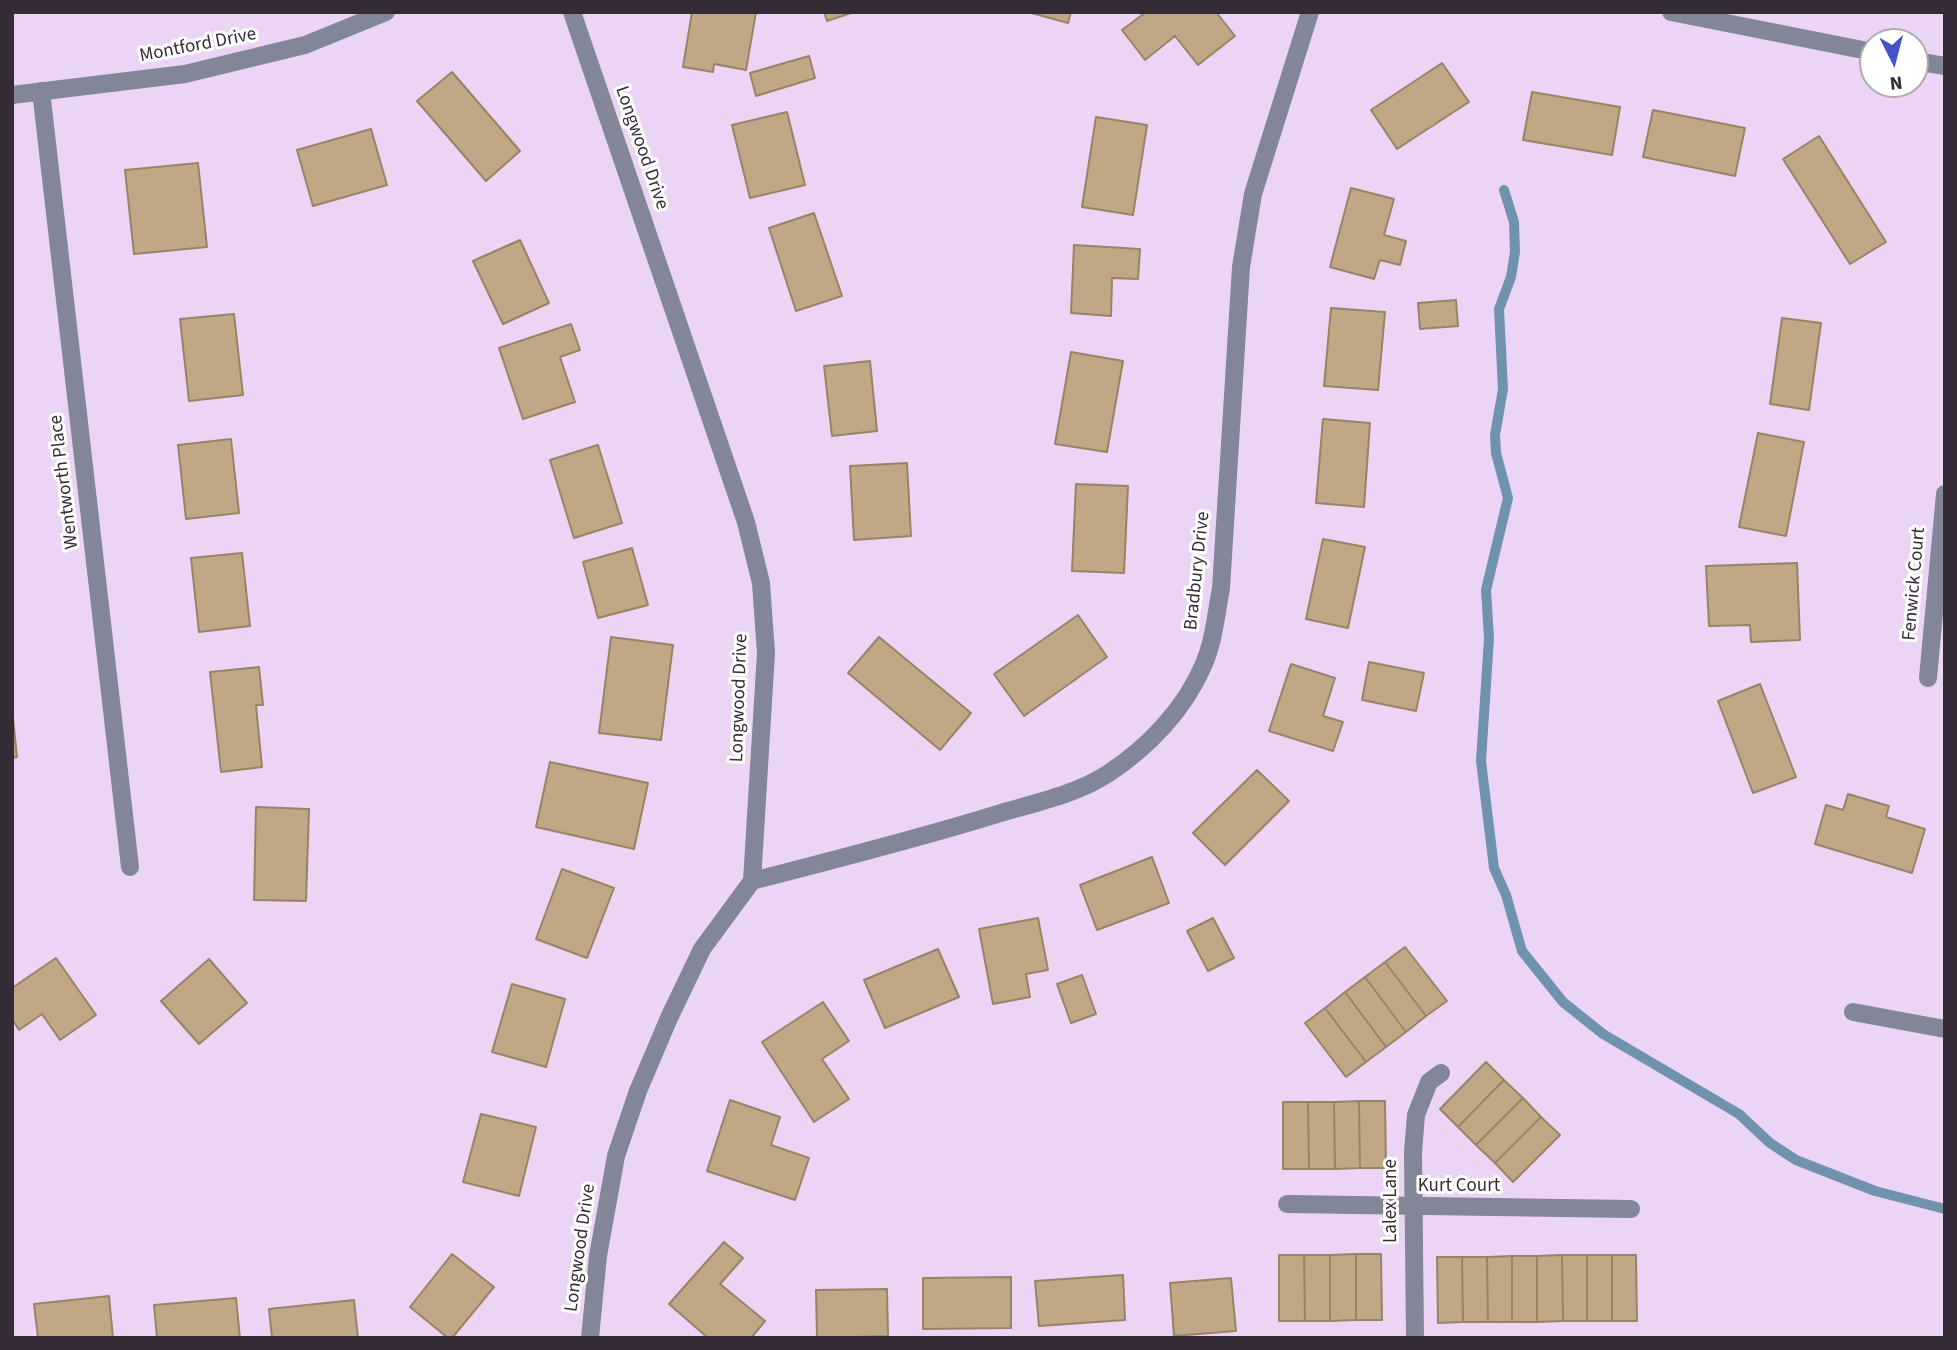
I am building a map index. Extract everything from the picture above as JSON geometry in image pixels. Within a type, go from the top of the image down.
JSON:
[{"type":"street","name":"Montford Drive","points":[[12,94],[185,74],[305,45],[386,12]]},
{"type":"street","name":"Longwood Drive","points":[[572,12],[747,522],[761,583],[766,653],[752,881],[702,948],[638,1091],[616,1156],[598,1256],[590,1338]]},
{"type":"street","name":"Bradbury Drive","points":[[752,881],[923,838],[1067,793],[1108,774],[1148,741],[1175,714],[1192,688],[1204,665],[1212,640],[1221,588],[1241,267],[1253,194],[1310,12]]},
{"type":"street","points":[[1671,12],[1859,49]]},
{"type":"street","name":"Wentworth Place","points":[[41,91],[130,867]]},
{"type":"street","name":"Fenwick Court","points":[[1928,678],[1945,494]]},
{"type":"street","points":[[1853,1012],[1945,1029]]},
{"type":"street","name":"Lalex Lane","points":[[1415,1338],[1413,1152],[1416,1115],[1429,1082],[1441,1073]]},
{"type":"street","name":"Kurt Court","points":[[1287,1204],[1413,1208],[1631,1209]]},
{"type":"building","points":[[692,12],[756,12],[746,70],[714,64],[713,72],[683,67]]},
{"type":"building","points":[[824,12],[854,12],[827,21]]},
{"type":"building","points":[[1028,12],[1071,12],[1068,23]]},
{"type":"building","points":[[1146,12],[1216,12],[1235,36],[1198,65],[1175,36],[1145,60],[1122,30]]},
{"type":"building","points":[[809,56],[815,78],[756,96],[750,73]]},
{"type":"building","points":[[1442,63],[1469,102],[1397,149],[1371,110]]},
{"type":"building","points":[[452,72],[520,151],[486,181],[417,101]]},
{"type":"building","points":[[1532,92],[1620,107],[1612,155],[1523,140]]},
{"type":"building","points":[[1653,110],[1745,128],[1735,176],[1643,157]]},
{"type":"building","points":[[787,112],[805,185],[750,198],[732,125]]},
{"type":"building","points":[[1096,117],[1147,125],[1133,215],[1082,207]]},
{"type":"building","points":[[371,129],[387,185],[313,206],[297,150]]},
{"type":"building","points":[[1819,136],[1886,242],[1850,264],[1783,159]]},
{"type":"building","points":[[198,163],[207,247],[134,254],[125,170]]},
{"type":"building","points":[[1351,188],[1394,199],[1384,235],[1406,241],[1400,265],[1380,260],[1374,279],[1330,267]]},
{"type":"building","points":[[814,213],[842,296],[796,311],[769,228]]},
{"type":"building","points":[[520,240],[549,303],[503,324],[473,261]]},
{"type":"building","points":[[1074,245],[1140,249],[1138,279],[1112,278],[1111,316],[1071,313]]},
{"type":"building","points":[[1456,300],[1458,326],[1420,329],[1418,303]]},
{"type":"building","points":[[1331,308],[1385,312],[1378,390],[1324,386]]},
{"type":"building","points":[[234,314],[243,395],[189,401],[180,319]]},
{"type":"building","points":[[1782,318],[1821,323],[1809,410],[1770,404]]},
{"type":"building","points":[[571,324],[580,350],[560,357],[575,402],[523,419],[499,348]]},
{"type":"building","points":[[1071,352],[1123,361],[1107,452],[1055,444]]},
{"type":"building","points":[[870,361],[877,431],[832,436],[824,366]]},
{"type":"building","points":[[1323,419],[1370,423],[1364,507],[1316,503]]},
{"type":"building","points":[[1758,433],[1804,442],[1786,536],[1739,527]]},
{"type":"building","points":[[231,439],[239,513],[186,519],[178,445]]},
{"type":"building","points":[[598,445],[622,523],[574,538],[550,460]]},
{"type":"building","points":[[907,463],[911,536],[854,540],[850,466]]},
{"type":"building","points":[[1076,484],[1128,486],[1124,573],[1072,571]]},
{"type":"building","points":[[1323,539],[1365,547],[1348,628],[1306,619]]},
{"type":"building","points":[[632,548],[648,605],[598,618],[583,562]]},
{"type":"building","points":[[242,553],[250,626],[199,632],[191,558]]},
{"type":"building","points":[[1797,563],[1800,640],[1751,642],[1750,625],[1709,626],[1706,566]]},
{"type":"building","points":[[1078,615],[1107,657],[1024,716],[994,674]]},
{"type":"building","points":[[611,637],[673,645],[661,740],[599,733]]},
{"type":"building","points":[[879,637],[971,713],[940,750],[848,673]]},
{"type":"building","points":[[1369,662],[1424,673],[1416,711],[1362,700]]},
{"type":"building","points":[[1291,664],[1335,678],[1323,716],[1343,722],[1333,751],[1269,731]]},
{"type":"building","points":[[259,667],[263,705],[256,705],[262,767],[221,772],[210,672]]},
{"type":"building","points":[[1760,684],[1796,777],[1753,793],[1718,701]]},
{"type":"building","points":[[12,708],[17,757],[12,758]]},
{"type":"building","points":[[550,762],[648,783],[634,849],[536,827]]},
{"type":"building","points":[[1257,770],[1289,801],[1225,865],[1193,833]]},
{"type":"building","points":[[1848,794],[1889,806],[1886,817],[1925,829],[1912,873],[1815,844],[1826,805],[1843,810]]},
{"type":"building","points":[[256,807],[309,809],[306,901],[254,900]]},
{"type":"building","points":[[1152,857],[1169,903],[1097,930],[1080,885]]},
{"type":"building","points":[[562,869],[614,888],[587,958],[536,939]]},
{"type":"building","points":[[1038,918],[1048,970],[1026,974],[1030,997],[993,1004],[979,929]]},
{"type":"building","points":[[1213,918],[1234,958],[1208,971],[1187,931]]},
{"type":"building","points":[[1405,947],[1447,1001],[1426,1016],[1385,962]]},
{"type":"building","points":[[938,949],[959,997],[885,1028],[864,980]]},
{"type":"building","points":[[56,958],[96,1015],[60,1040],[42,1014],[19,1030],[12,1019],[12,988]]},
{"type":"building","points":[[209,959],[247,1003],[199,1044],[161,1001]]},
{"type":"building","points":[[1385,962],[1426,1016],[1406,1032],[1365,977]]},
{"type":"building","points":[[1082,975],[1096,1014],[1071,1023],[1057,984]]},
{"type":"building","points":[[1365,977],[1406,1032],[1386,1047],[1345,992]]},
{"type":"building","points":[[512,984],[565,999],[546,1067],[492,1052]]},
{"type":"building","points":[[1345,992],[1386,1047],[1366,1062],[1325,1008]]},
{"type":"building","points":[[823,1002],[849,1041],[822,1059],[849,1099],[814,1122],[762,1042]]},
{"type":"building","points":[[1325,1008],[1366,1062],[1346,1077],[1305,1023]]},
{"type":"building","points":[[1486,1062],[1504,1080],[1458,1127],[1440,1109]]},
{"type":"building","points":[[1504,1080],[1523,1098],[1476,1145],[1458,1127]]},
{"type":"building","points":[[1523,1098],[1541,1117],[1495,1163],[1476,1145]]},
{"type":"building","points":[[730,1100],[780,1117],[771,1145],[809,1158],[795,1200],[707,1171]]},
{"type":"building","points":[[1359,1101],[1385,1101],[1386,1168],[1360,1168]]},
{"type":"building","points":[[1359,1101],[1360,1168],[1335,1169],[1334,1102]]},
{"type":"building","points":[[1283,1102],[1308,1102],[1309,1169],[1283,1169]]},
{"type":"building","points":[[1308,1102],[1334,1102],[1335,1169],[1309,1169]]},
{"type":"building","points":[[481,1114],[536,1127],[519,1196],[463,1182]]},
{"type":"building","points":[[1541,1117],[1560,1135],[1513,1182],[1495,1163]]},
{"type":"building","points":[[724,1242],[743,1258],[720,1284],[765,1321],[751,1338],[708,1338],[669,1304]]},
{"type":"building","points":[[452,1254],[494,1287],[452,1338],[448,1338],[410,1307]]},
{"type":"building","points":[[1356,1254],[1381,1254],[1382,1320],[1356,1320]]},
{"type":"building","points":[[1356,1254],[1356,1320],[1330,1321],[1330,1255]]},
{"type":"building","points":[[1279,1255],[1304,1255],[1305,1321],[1279,1321]]},
{"type":"building","points":[[1304,1255],[1330,1255],[1330,1321],[1305,1321]]},
{"type":"building","points":[[1562,1255],[1587,1255],[1587,1321],[1563,1321]]},
{"type":"building","points":[[1562,1255],[1563,1321],[1537,1322],[1537,1256]]},
{"type":"building","points":[[1587,1255],[1612,1255],[1612,1321],[1587,1321]]},
{"type":"building","points":[[1612,1255],[1636,1255],[1637,1321],[1612,1321]]},
{"type":"building","points":[[1512,1256],[1537,1256],[1537,1322],[1512,1322]]},
{"type":"building","points":[[1512,1256],[1512,1322],[1488,1322],[1487,1257]]},
{"type":"building","points":[[1437,1257],[1462,1257],[1463,1322],[1438,1323]]},
{"type":"building","points":[[1462,1257],[1487,1257],[1488,1322],[1463,1322]]},
{"type":"building","points":[[1123,1275],[1125,1320],[1039,1326],[1035,1281]]},
{"type":"building","points":[[1011,1277],[1011,1328],[923,1329],[923,1278]]},
{"type":"building","points":[[1231,1278],[1236,1331],[1174,1336],[1170,1283]]},
{"type":"building","points":[[887,1289],[888,1336],[817,1338],[816,1290]]},
{"type":"building","points":[[109,1296],[113,1338],[38,1338],[34,1304]]},
{"type":"building","points":[[236,1298],[240,1338],[157,1338],[154,1305]]},
{"type":"building","points":[[354,1300],[358,1338],[272,1338],[269,1309]]},
{"type":"waterway","points":[[1504,190],[1514,222],[1515,252],[1511,277],[1499,309],[1503,389],[1495,435],[1496,453],[1508,498],[1486,590],[1489,638],[1481,761],[1494,868],[1506,895],[1522,951],[1563,1002],[1603,1034],[1739,1114],[1770,1143],[1796,1160],[1875,1191],[1945,1209]]}]
